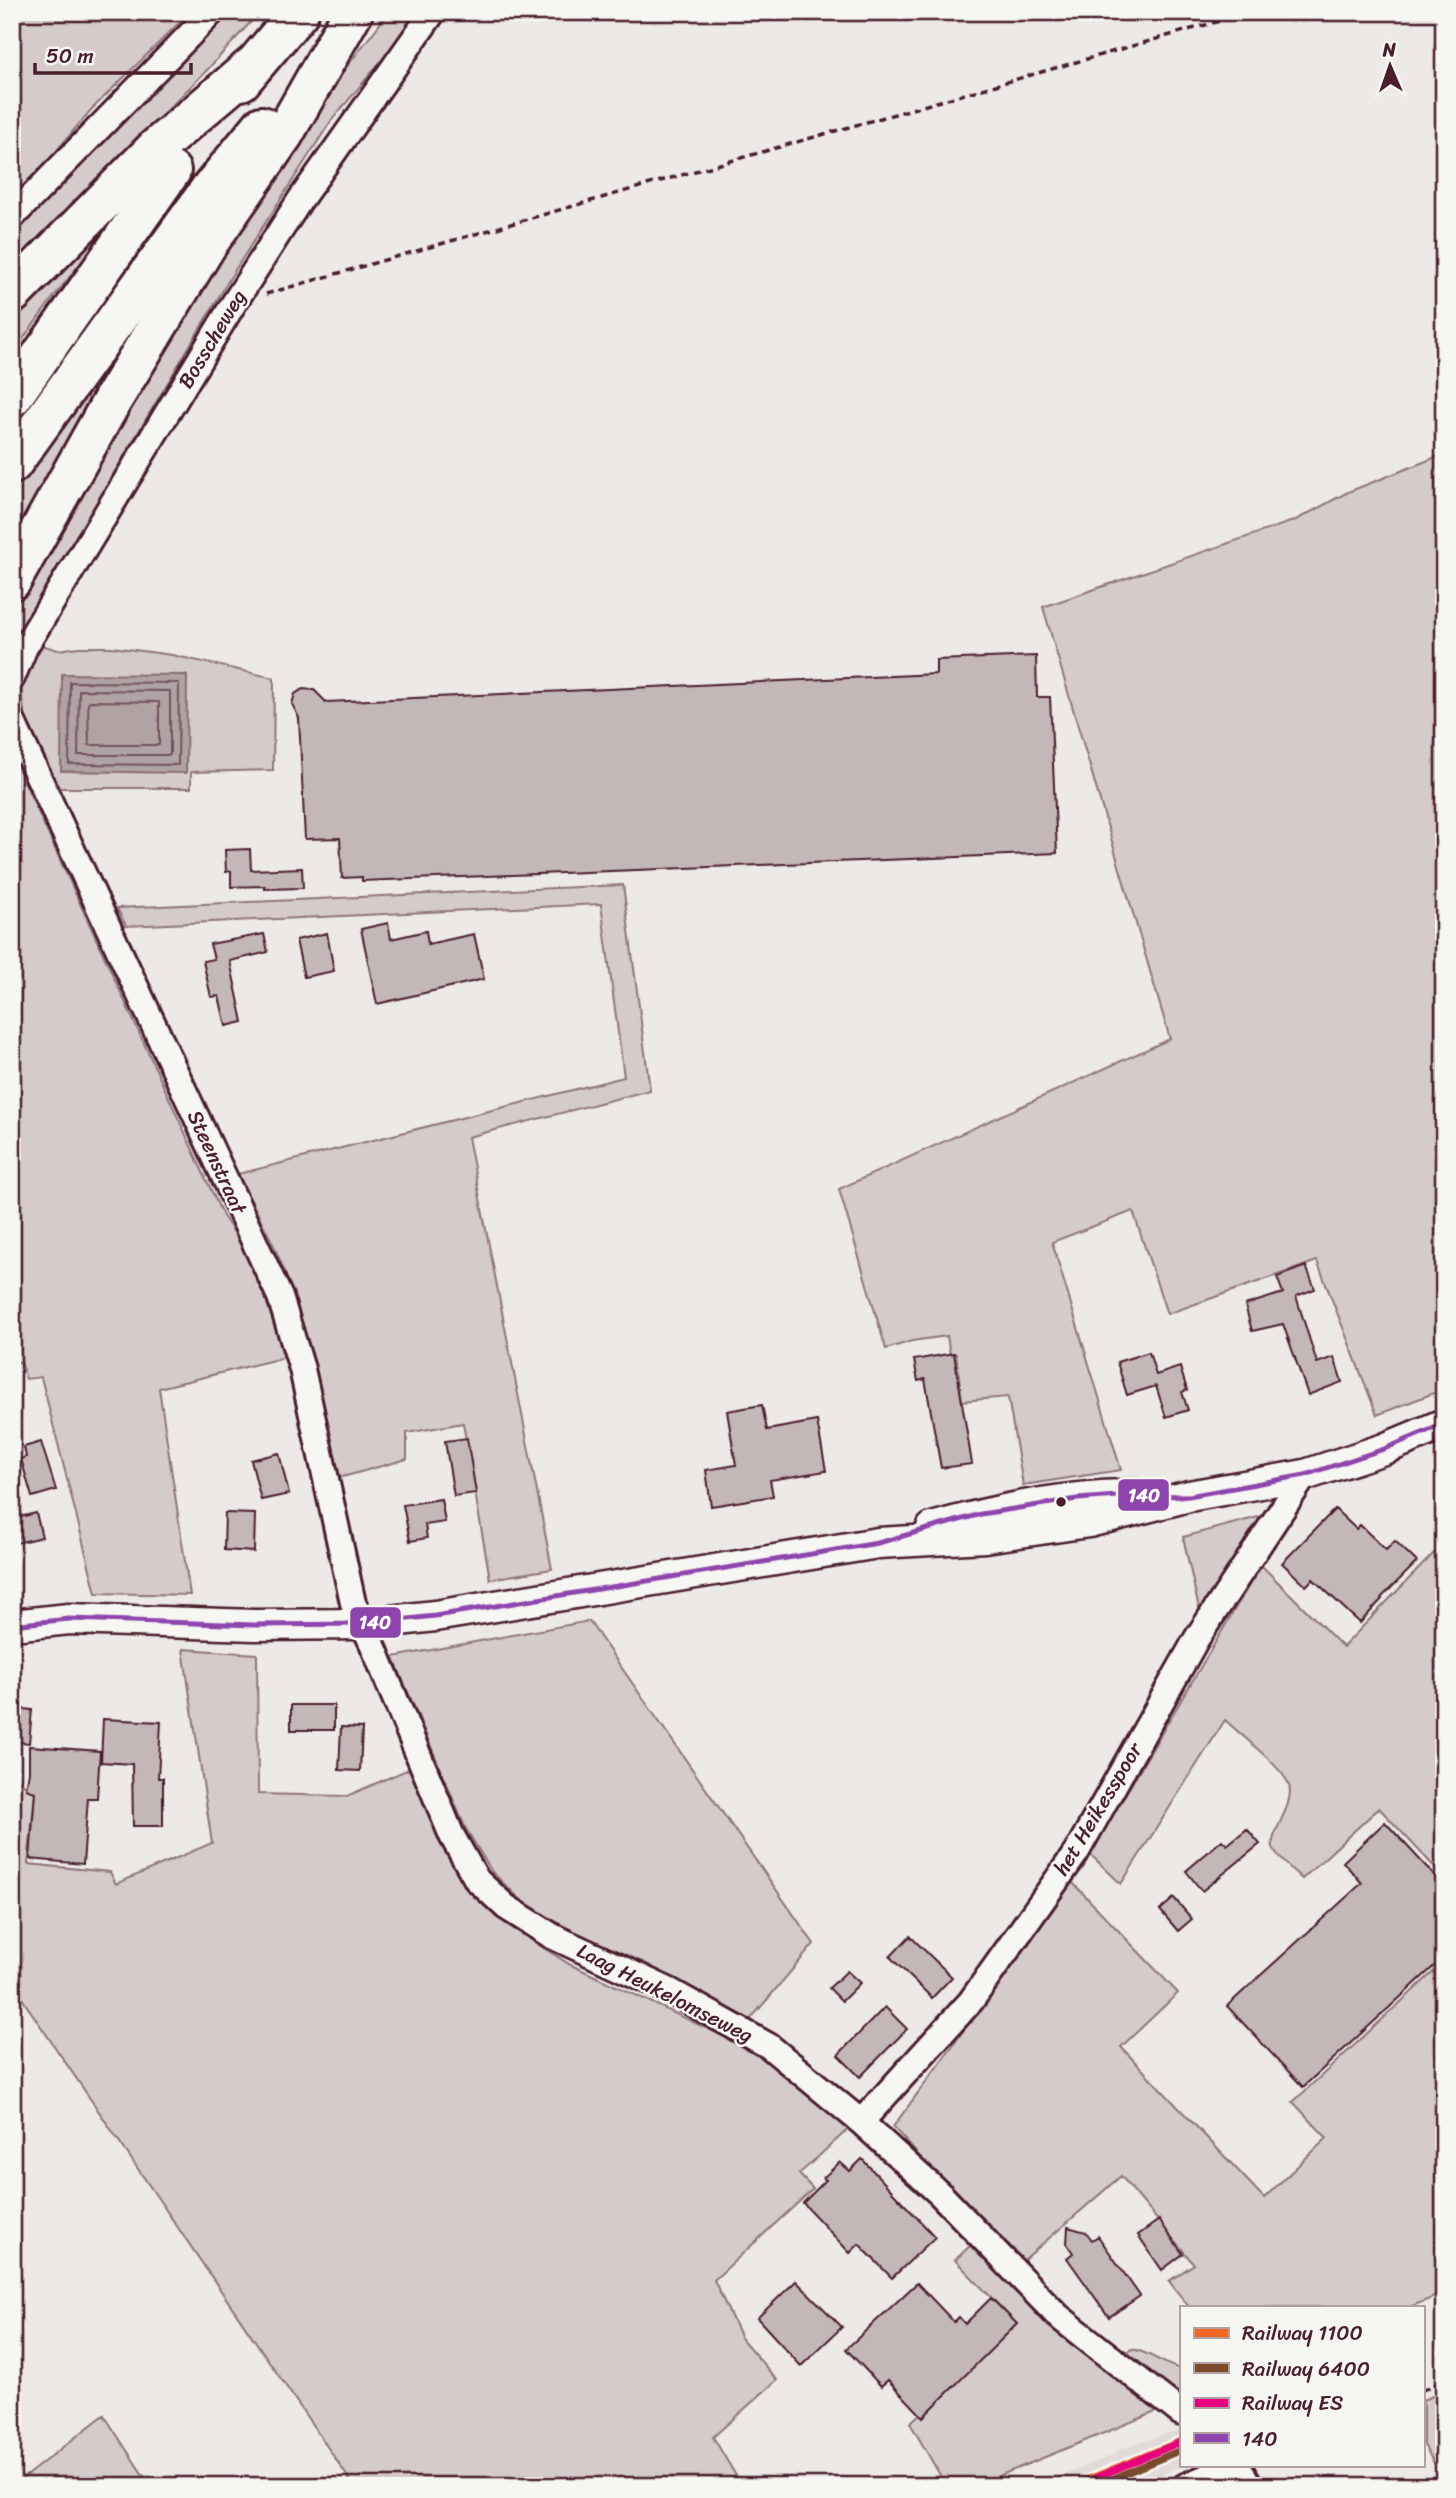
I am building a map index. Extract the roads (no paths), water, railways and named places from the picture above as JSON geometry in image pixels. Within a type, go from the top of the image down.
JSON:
[{"type":"main road","points":[[12,397],[171,171],[299,12]]},
{"type":"main road","points":[[12,464],[208,192],[352,12]]},
{"type":"main road","points":[[12,580],[127,376],[205,248],[285,134],[352,12]]},
{"type":"main road","points":[[12,294],[156,148],[256,63]]},
{"type":"street","points":[[12,217],[212,12]]},
{"type":"street","name":"Bosscheweg","points":[[12,678],[25,647],[234,303],[300,200],[433,12]]},
{"type":"street","name":"Steenstraat","points":[[12,720],[280,1297],[302,1369],[353,1604],[363,1625]]},
{"type":"street","points":[[12,1625],[69,1619],[255,1625],[363,1625],[435,1616],[878,1543],[981,1514],[1077,1499],[1132,1495],[1189,1496],[1305,1475],[1384,1450],[1444,1424]]},
{"type":"street","name":"het Heikesspoor","points":[[862,2122],[971,2001],[1076,1853],[1197,1638],[1305,1475]]},
{"type":"street","name":"Laag Heukelomseweg","points":[[363,1625],[452,1836],[477,1880],[506,1907],[552,1936],[670,1991],[768,2046],[862,2122],[951,2204],[1058,2316],[1180,2412]]},
{"type":"street","points":[[1185,2486],[1234,2466]]},
{"type":"street","points":[[1237,2466],[1250,2486]]},
{"type":"water","points":[[62,674],[187,675],[186,773],[61,771]]},
{"type":"rail line","name":"1100","points":[[1072,2486],[1180,2441]]},
{"type":"rail line","name":"ES","points":[[1095,2478],[1178,2443]]},
{"type":"rail line","name":"6400","points":[[1095,2486],[1180,2450]]}]
